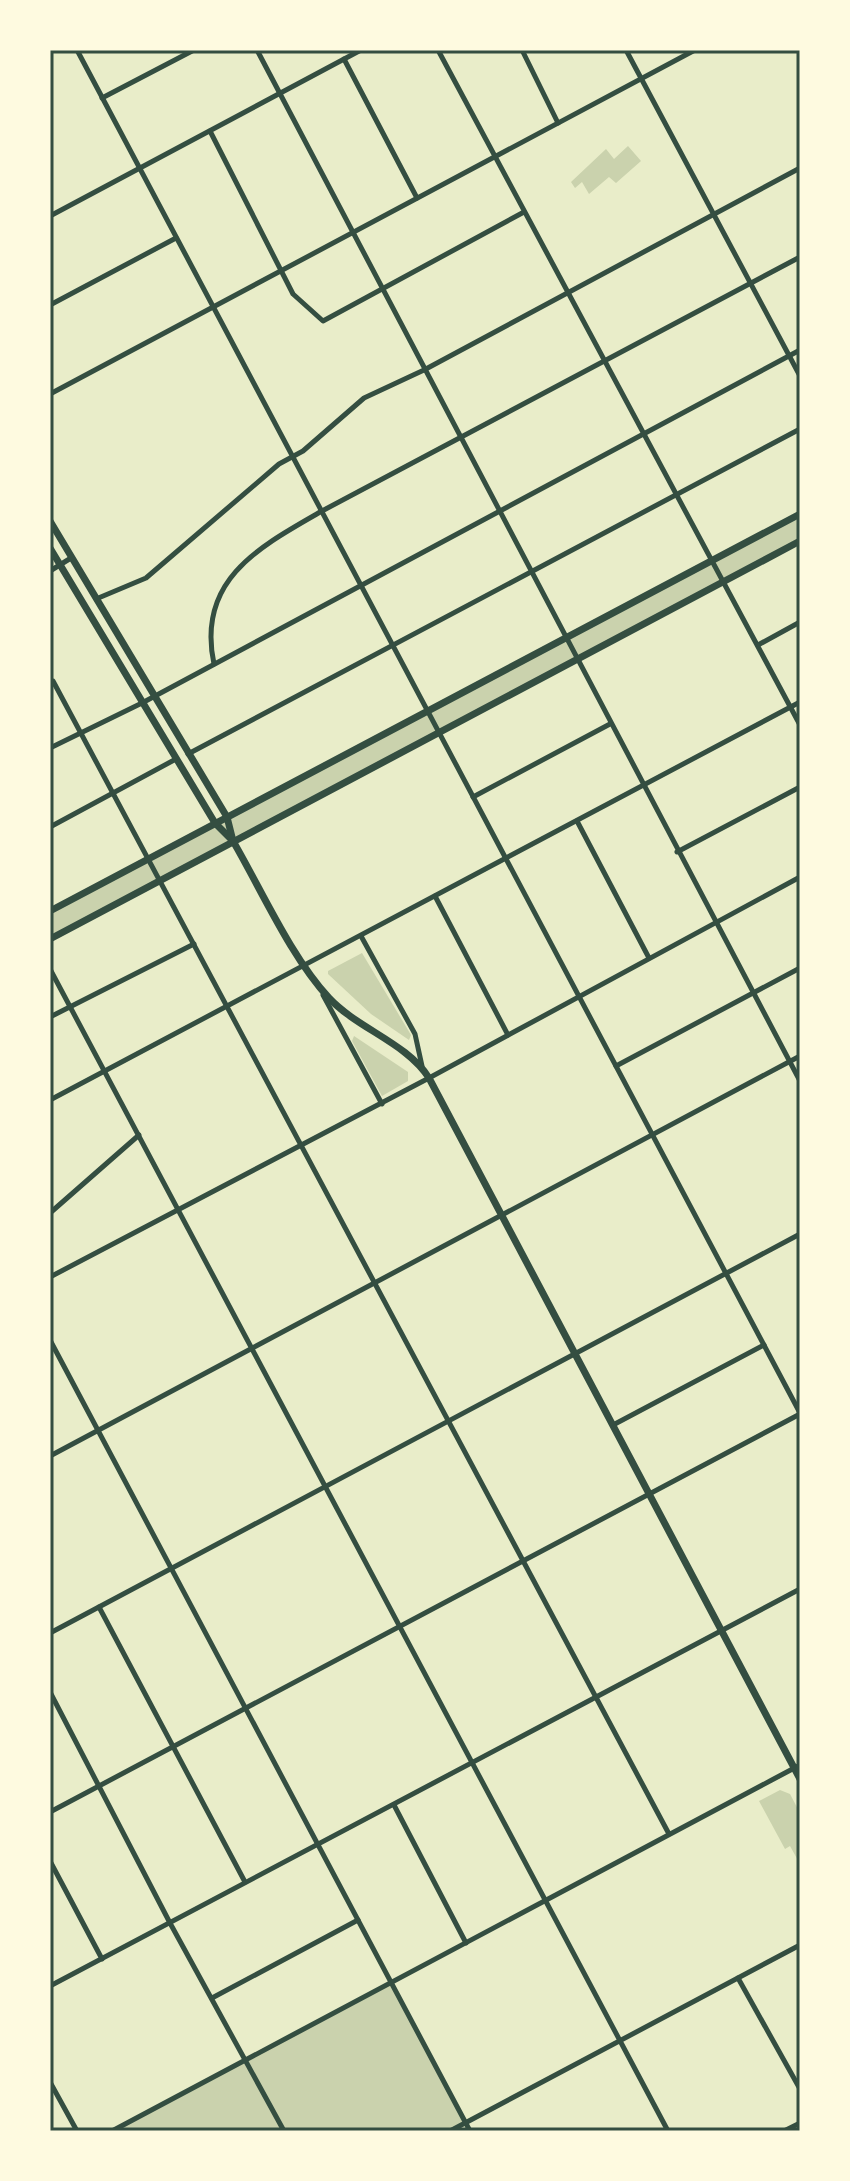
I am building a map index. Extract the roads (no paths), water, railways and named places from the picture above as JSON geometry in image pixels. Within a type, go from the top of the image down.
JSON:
[{"type":"main road","points":[[50,911],[800,514]]},
{"type":"main road","points":[[50,521],[152,697],[227,817],[233,841]]},
{"type":"main road","points":[[50,939],[800,541]]},
{"type":"main road","points":[[50,548],[215,823],[233,841],[317,983],[342,1011],[422,1067],[429,1078],[722,1632],[797,1767],[800,1779]]},
{"type":"street","points":[[50,1812],[800,1414],[77,50]]},
{"type":"street","points":[[102,98],[194,50]]},
{"type":"street","points":[[257,50],[800,1081]]},
{"type":"street","points":[[50,216],[361,50]]},
{"type":"street","points":[[438,50],[709,562],[724,581],[800,725]]},
{"type":"street","points":[[522,50],[558,123]]},
{"type":"street","points":[[626,50],[800,376]]},
{"type":"street","points":[[50,394],[695,50]]},
{"type":"street","points":[[344,59],[417,198]]},
{"type":"street","points":[[210,131],[293,294],[323,321],[524,212]]},
{"type":"street","points":[[95,600],[146,578],[364,398],[424,370],[800,168]]},
{"type":"street","points":[[50,305],[176,238]]},
{"type":"street","points":[[214,664],[209,641],[212,615],[223,588],[235,570],[253,553],[322,511],[800,257]]},
{"type":"street","points":[[50,748],[142,703],[800,350]]},
{"type":"street","points":[[188,754],[800,429]]},
{"type":"street","points":[[50,571],[71,558]]},
{"type":"street","points":[[758,645],[800,622]]},
{"type":"street","points":[[53,681],[372,1284],[669,1834]]},
{"type":"street","points":[[50,1100],[800,702]]},
{"type":"street","points":[[473,797],[610,724]]},
{"type":"street","points":[[50,827],[176,759]]},
{"type":"street","points":[[677,852],[800,787]]},
{"type":"street","points":[[577,821],[649,958]]},
{"type":"street","points":[[50,1277],[382,1104],[800,877]]},
{"type":"street","points":[[435,896],[508,1035]]},
{"type":"street","points":[[361,936],[415,1034],[422,1067]]},
{"type":"street","points":[[50,1017],[194,944]]},
{"type":"street","points":[[616,1066],[800,968]]},
{"type":"street","points":[[50,969],[668,2131]]},
{"type":"street","points":[[317,983],[382,1104]]},
{"type":"street","points":[[50,1456],[800,1056]]},
{"type":"street","points":[[50,1213],[139,1135]]},
{"type":"street","points":[[50,1633],[800,1234]]},
{"type":"street","points":[[50,1340],[470,2131]]},
{"type":"street","points":[[613,1425],[764,1345]]},
{"type":"street","points":[[50,1986],[800,1589]]},
{"type":"street","points":[[99,1607],[245,1882]]},
{"type":"street","points":[[50,1692],[170,1923],[284,2131]]},
{"type":"street","points":[[112,2131],[797,1767]]},
{"type":"street","points":[[394,1805],[466,1943]]},
{"type":"street","points":[[50,1861],[102,1959]]},
{"type":"street","points":[[212,1998],[358,1920]]},
{"type":"street","points":[[450,2131],[800,1945]]},
{"type":"street","points":[[738,1978],[800,2089]]},
{"type":"street","points":[[50,2082],[77,2131]]},
{"type":"street","points":[[784,2131],[800,2123]]}]
